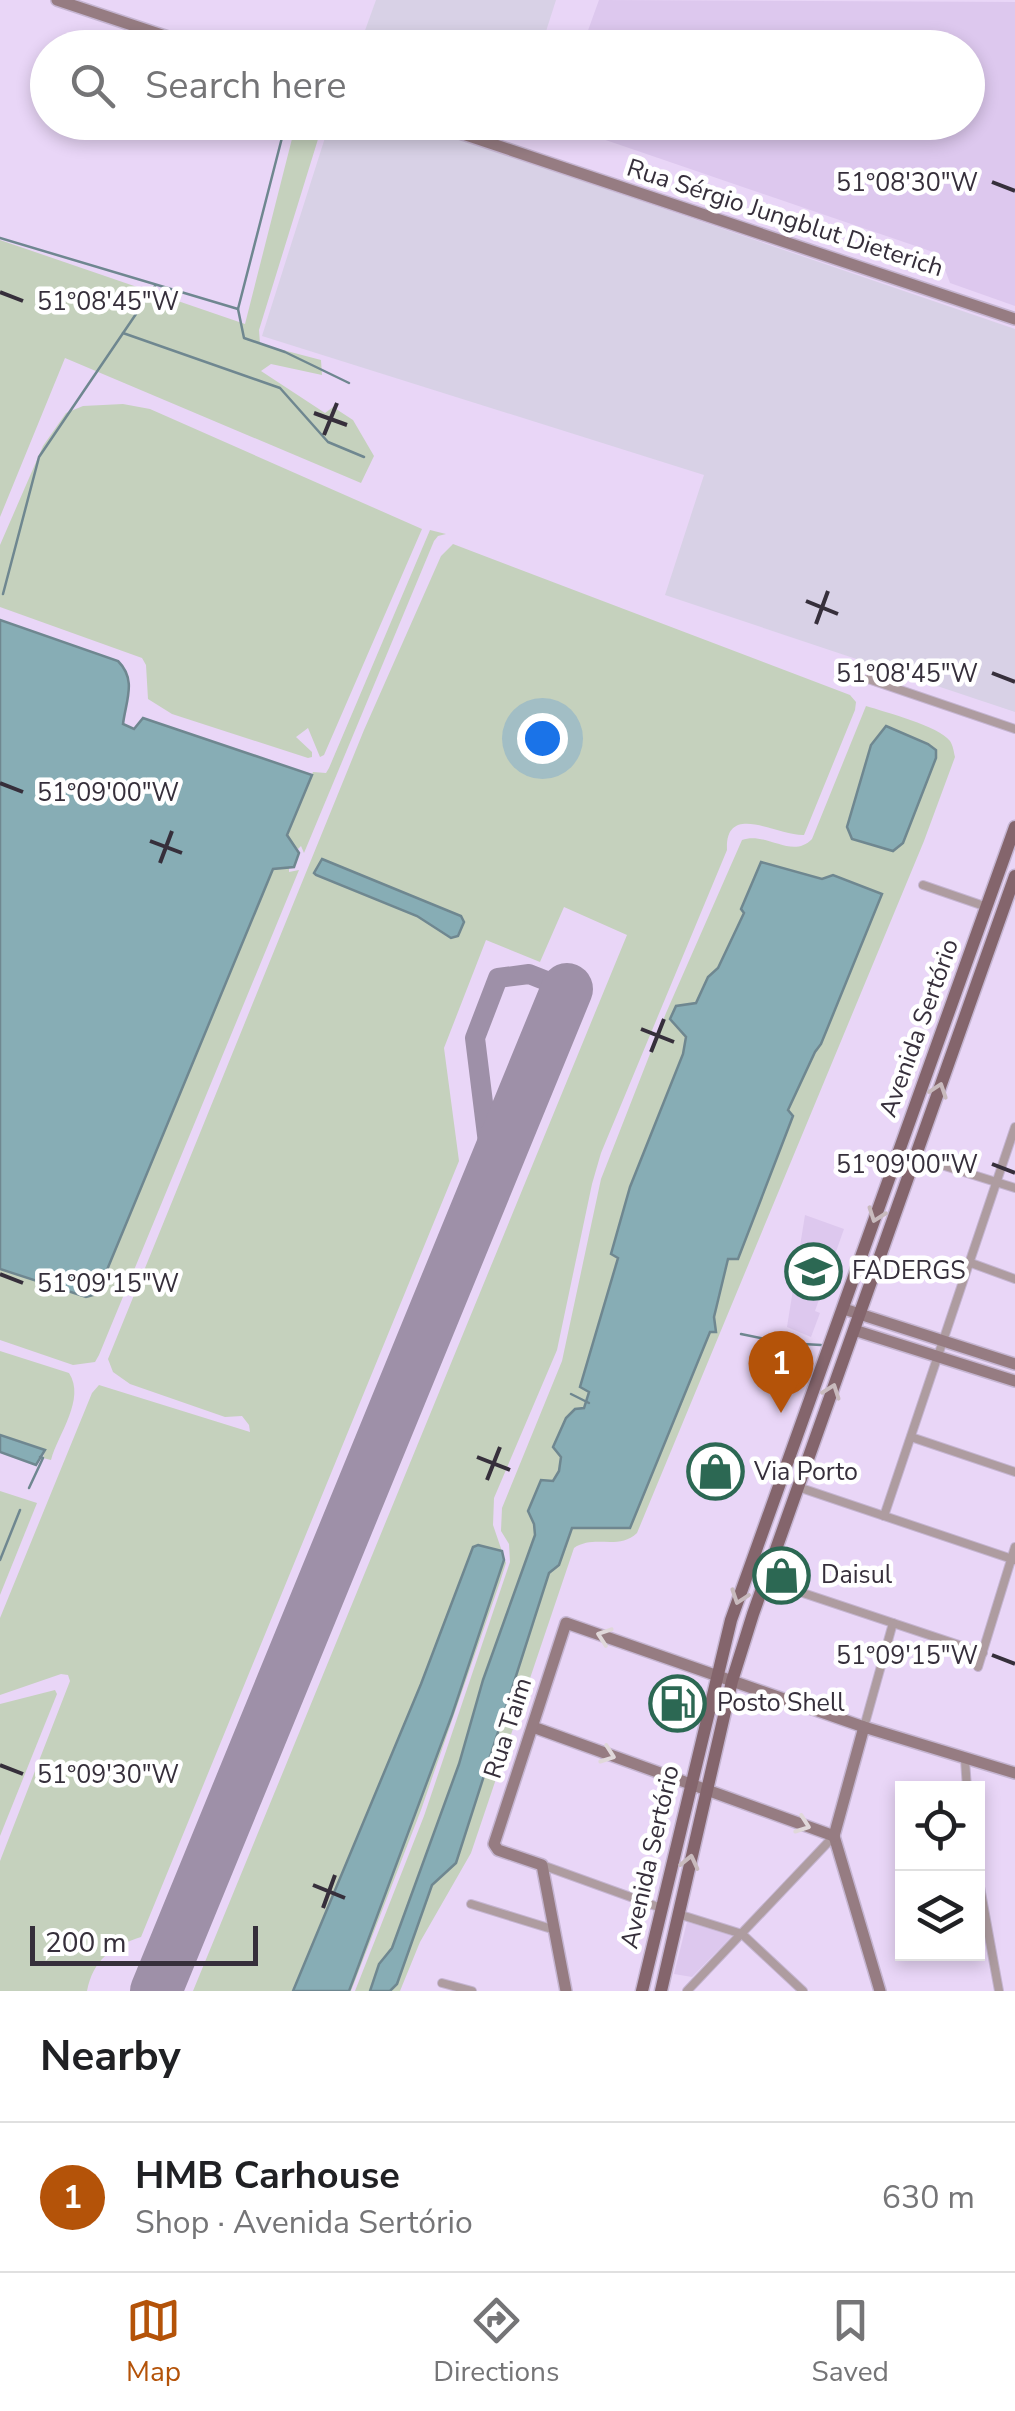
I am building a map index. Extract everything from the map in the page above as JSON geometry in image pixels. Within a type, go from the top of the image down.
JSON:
[{"type":"main road","name":"Avenida Sertório","points":[[642,1991],[716,1676],[771,1504],[1015,827]]},
{"type":"main road","name":"Avenida Sertório","points":[[660,1991],[732,1682],[764,1580],[1009,912],[1015,876]]},
{"type":"street","points":[[57,0],[147,30]]},
{"type":"street","name":"Rua Sérgio Jungblut Dieterich","points":[[481,140],[1015,319]]},
{"type":"street","points":[[868,679],[1015,728]]},
{"type":"street","points":[[923,885],[987,907]]},
{"type":"street","points":[[884,1516],[1015,1127]]},
{"type":"street","points":[[916,1157],[1015,1188]]},
{"type":"street","points":[[970,1263],[1015,1279]]},
{"type":"street","points":[[844,1308],[1015,1364]]},
{"type":"street","points":[[854,1330],[1015,1381]]},
{"type":"street","points":[[911,1436],[1015,1472]]},
{"type":"street","points":[[798,1487],[1013,1560]]},
{"type":"street","points":[[978,1666],[1015,1547]]},
{"type":"street","points":[[764,1580],[982,1653]]},
{"type":"street","name":"Rua Taim","points":[[542,1865],[494,1846],[566,1623],[716,1676]]},
{"type":"street","points":[[687,1991],[834,1836],[893,1623]]},
{"type":"street","points":[[716,1676],[1015,1774]]},
{"type":"street","points":[[533,1727],[834,1836]]},
{"type":"street","points":[[966,1760],[967,1781]]},
{"type":"street","points":[[834,1836],[880,1991]]},
{"type":"street","points":[[542,1865],[662,1908]]},
{"type":"street","points":[[542,1865],[566,1991]]},
{"type":"street","points":[[471,1904],[554,1930]]},
{"type":"street","points":[[985,1913],[1000,1991]]},
{"type":"street","points":[[678,1914],[742,1934],[803,1991]]},
{"type":"street","points":[[442,1984],[472,1991]]},
{"type":"shaded area","points":[[376,0],[556,0],[546,30],[365,30]]},
{"type":"shaded area","points":[[599,0],[1015,2],[1015,306],[950,283],[939,254],[606,140],[985,140],[985,30],[588,30]]},
{"type":"shaded area","points":[[292,140],[318,140],[259,330],[260,344],[321,360],[322,375],[271,364],[261,371],[325,413],[333,407],[353,420],[374,456],[361,483],[65,358],[0,517],[0,240],[245,324]]},
{"type":"shaded area","points":[[324,140],[463,140],[1015,329],[1015,712],[665,595],[704,475],[262,336]]},
{"type":"shaded area","points":[[123,404],[150,409],[422,529],[324,755],[320,757],[308,728],[296,737],[312,752],[308,758],[172,714],[148,699],[142,658],[0,607],[0,545],[43,446],[66,413],[83,406]]},
{"type":"shaded area","points":[[430,530],[446,534],[434,541],[304,853],[301,846],[298,849],[286,836],[313,772],[326,773],[329,768]]},
{"type":"shaded area","points":[[453,544],[850,695],[856,702],[855,710],[804,835],[743,824],[734,827],[729,835],[727,850],[601,1153],[557,1350],[494,1498],[493,1525],[506,1563],[421,1810],[351,1991],[193,1991],[627,935],[564,907],[540,962],[486,940],[444,1048],[459,1161],[141,1937],[105,1956],[87,1991],[0,1991],[0,1861],[70,1681],[68,1675],[61,1674],[0,1695],[0,1618],[92,1393],[99,1385],[250,1432],[242,1416],[225,1417],[130,1384],[113,1372],[108,1359],[364,730],[441,556]]},
{"type":"shaded area","points":[[0,620],[118,661],[129,683],[123,724],[134,729],[143,718],[312,775],[287,835],[299,853],[294,867],[273,869],[97,1294],[86,1297],[0,1269]]},
{"type":"shaded area","points":[[866,706],[924,725],[944,735],[952,745],[955,757],[924,841],[637,1533],[622,1541],[590,1542],[574,1548],[471,1853],[420,1942],[400,1991],[355,1991],[424,1816],[510,1562],[509,1544],[501,1531],[502,1508],[562,1361],[601,1179],[666,1013],[742,840],[760,839],[796,847],[812,839]]},
{"type":"shaded area","points":[[886,726],[936,750],[903,843],[893,851],[852,839],[847,827],[871,745]]},
{"type":"shaded area","points":[[322,859],[461,916],[464,922],[458,936],[451,938],[417,916],[316,875]]},
{"type":"shaded area","points":[[761,862],[822,879],[833,875],[882,894],[821,1044],[788,1110],[793,1116],[738,1259],[728,1259],[714,1317],[716,1332],[710,1332],[630,1528],[572,1528],[559,1565],[549,1573],[456,1863],[432,1885],[397,1984],[390,1991],[370,1991],[379,1964],[392,1948],[459,1764],[483,1680],[535,1535],[528,1511],[541,1480],[553,1481],[559,1471],[561,1457],[553,1447],[566,1418],[575,1409],[584,1408],[589,1392],[580,1387],[618,1258],[611,1254],[630,1187],[683,1054],[686,1037],[670,1019],[676,1006],[696,1003],[708,977],[718,968],[744,913],[741,909]]},
{"type":"shaded area","points":[[289,867],[289,872],[299,870],[95,1362],[73,1365],[0,1340],[0,1269],[86,1297],[97,1294],[273,869]]},
{"type":"shaded area","name":"FADERGS","points":[[805,1215],[844,1229],[815,1311],[820,1313],[811,1337],[787,1327]]},
{"type":"shaded area","points":[[0,1351],[69,1373],[73,1405],[51,1460],[43,1458],[45,1450],[0,1435]]},
{"type":"shaded area","points":[[0,1435],[45,1450],[36,1465],[0,1452]]},
{"type":"shaded area","points":[[0,1491],[37,1503],[0,1595]]},
{"type":"shaded area","points":[[473,1547],[502,1551],[504,1560],[452,1715],[349,1991],[293,1991],[421,1684]]},
{"type":"shaded area","points":[[55,1690],[57,1694],[0,1836],[0,1704]]},
{"type":"shaded area","points":[[687,1922],[732,1936],[692,1977],[674,1974]]},
{"type":"waterway","points":[[0,238],[238,309],[281,140]]},
{"type":"waterway","points":[[3,594],[39,457],[155,286]]},
{"type":"waterway","points":[[238,309],[244,338],[285,352],[349,383]]},
{"type":"waterway","points":[[123,333],[280,388],[328,442],[364,457]]},
{"type":"waterway","points":[[741,1334],[821,1345]]},
{"type":"waterway","points":[[571,1394],[589,1403]]},
{"type":"waterway","points":[[29,1488],[43,1458],[40,1457]]},
{"type":"waterway","points":[[0,1560],[20,1510]]},
{"type":"taxiway","points":[[459,1253],[487,1178],[490,1159],[475,1038],[498,978],[529,974],[567,989]]},
{"type":"runway","points":[[156,1991],[567,989]]},
{"type":"place","name":"FADERGS","points":[[813,1271]]},
{"type":"place","name":"HMB Carhouse","points":[[781,1413]]},
{"type":"place","name":"Via Porto","points":[[715,1472]]},
{"type":"place","name":"Daisul","points":[[782,1575]]},
{"type":"place","name":"Posto Shell","points":[[678,1703]]}]
